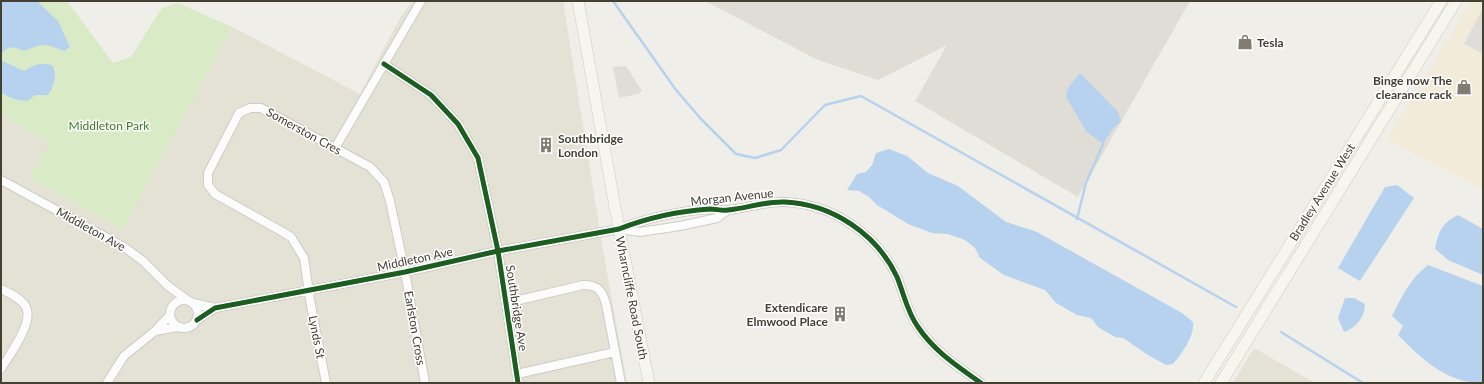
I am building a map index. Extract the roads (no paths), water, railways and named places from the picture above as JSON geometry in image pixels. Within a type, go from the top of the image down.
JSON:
[{"type":"main road","name":"Wharncliffe Road South","points":[[578,1],[619,229],[649,383]]},
{"type":"main road","name":"Bradley Avenue West","points":[[1204,383],[1440,1]]},
{"type":"main road","name":"Bradley Avenue West","points":[[1221,383],[1456,1]]},
{"type":"street","points":[[335,148],[421,1]]},
{"type":"street","name":"Southbridge Ave","points":[[384,64],[430,95],[458,124],[478,158],[498,251],[518,383]]},
{"type":"street","name":"Somerston Cres","points":[[308,291],[304,258],[291,237],[215,194],[208,184],[208,173],[239,113],[250,108],[262,108],[370,167],[384,182],[390,201],[405,272]]},
{"type":"street","name":"Middleton Ave","points":[[1,180],[124,247],[143,261],[173,289],[191,302]]},
{"type":"street","name":"Morgan Avenue","points":[[619,229],[637,221],[694,211],[712,209],[728,210],[767,202],[796,203],[825,210],[852,224],[874,243],[896,276],[909,312],[926,339],[944,356],[980,383]]},
{"type":"street","name":"Morgan Avenue","points":[[619,229],[640,232],[680,226],[717,218],[728,210]]},
{"type":"street","name":"Middleton Ave","points":[[215,308],[405,272],[498,251],[619,229]]},
{"type":"street","name":"Earlston Cross","points":[[405,272],[425,383]]},
{"type":"street","points":[[506,303],[583,285],[594,285],[599,288],[604,295],[621,383]]},
{"type":"street","points":[[1,289],[16,297],[26,307],[28,316],[25,329],[1,369]]},
{"type":"street","points":[[173,289],[170,315],[172,322],[177,327]]},
{"type":"street","name":"Lynds St","points":[[308,291],[326,383]]},
{"type":"street","points":[[172,306],[180,301],[215,308]]},
{"type":"street","points":[[191,302],[197,308],[197,320]]},
{"type":"street","points":[[155,331],[177,327],[191,327],[197,320],[215,308]]},
{"type":"street","points":[[107,383],[124,356],[155,331],[170,315]]},
{"type":"street","points":[[517,374],[615,352]]},
{"type":"water","points":[[1,1],[37,1],[58,21],[70,47],[64,51],[44,45],[24,51],[9,48],[1,54]]},
{"type":"water","points":[[1,56],[2,61],[24,71],[38,64],[53,66],[55,74],[54,81],[48,95],[35,95],[28,101],[25,101],[17,100],[1,92]]},
{"type":"water","points":[[1080,73],[1118,112],[1121,122],[1114,127],[1103,144],[1086,131],[1066,97],[1068,88]]},
{"type":"water","points":[[889,149],[907,156],[928,173],[958,186],[1006,222],[1037,232],[1182,313],[1193,322],[1193,327],[1190,338],[1180,355],[1173,364],[1166,365],[1123,338],[1115,337],[1098,327],[1091,318],[1077,315],[1056,303],[1045,290],[1004,275],[980,258],[975,248],[965,240],[948,234],[932,233],[908,224],[877,205],[869,197],[859,191],[847,190],[857,174],[866,172],[872,165],[876,153]]},
{"type":"water","points":[[1397,185],[1414,198],[1360,281],[1338,268],[1385,187]]},
{"type":"water","points":[[1458,215],[1483,229],[1483,275],[1448,260],[1435,249],[1438,237],[1444,225]]},
{"type":"water","points":[[1428,265],[1483,286],[1483,383],[1457,379],[1446,374],[1416,353],[1398,335],[1403,326],[1392,316],[1411,282]]},
{"type":"water","points":[[1345,298],[1354,298],[1365,304],[1365,309],[1362,318],[1356,325],[1344,332],[1338,318]]},
{"type":"waterway","points":[[613,1],[676,90],[701,119],[736,154],[755,158],[781,150],[825,105],[861,96],[1236,307]]},
{"type":"waterway","points":[[1077,219],[1086,183],[1103,144]]},
{"type":"waterway","points":[[1281,332],[1363,383]]},
{"type":"place","name":"Tesla","points":[[1245,42]]},
{"type":"place","name":"Binge now The clearance rack","points":[[1464,87]]},
{"type":"place","name":"Southbridge London","points":[[546,145]]},
{"type":"place","name":"Extendicare Elmwood Place","points":[[840,314]]},
{"type":"park label","name":"Middleton Park","points":[[109,125]]}]
